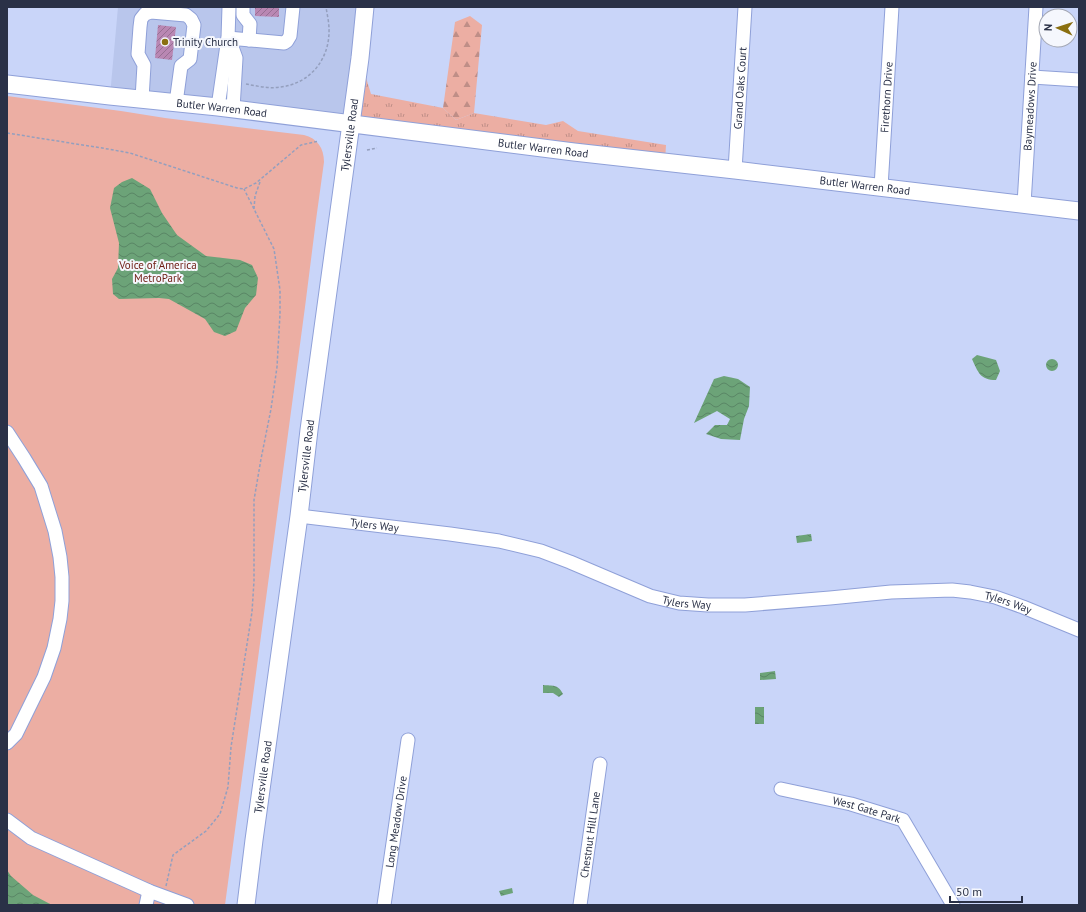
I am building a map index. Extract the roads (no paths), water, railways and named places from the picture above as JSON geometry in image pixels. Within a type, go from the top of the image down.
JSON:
[{"type":"main road","name":"Tylersville Road","points":[[246,905],[360,58],[365,7]]},
{"type":"main road","name":"Butler Warren Road","points":[[7,84],[225,108],[574,152],[1079,211]]},
{"type":"street","points":[[225,108],[229,7]]},
{"type":"street","points":[[243,7],[243,15],[250,24],[249,40]]},
{"type":"street","points":[[228,38],[284,43],[290,36],[293,7]]},
{"type":"street","name":"Grand Oaks Court","points":[[735,170],[745,7]]},
{"type":"street","name":"Firethorn Drive","points":[[881,187],[892,7]]},
{"type":"street","name":"Baymeadows Drive","points":[[1024,204],[1036,7]]},
{"type":"street","points":[[142,99],[144,64],[138,54],[141,19],[145,14],[151,12],[186,15],[191,19],[194,25],[190,59],[181,66],[176,103]]},
{"type":"street","points":[[225,108],[234,82],[236,58],[228,38]]},
{"type":"street","points":[[1032,77],[1079,80]]},
{"type":"street","points":[[7,432],[41,486],[55,531],[62,577],[60,619],[54,648],[47,670],[35,698],[16,734],[7,743]]},
{"type":"street","name":"Tylers Way","points":[[299,516],[450,534],[513,544],[541,551],[570,562],[650,596],[679,603],[745,605],[891,592],[952,590],[995,597],[1079,630]]},
{"type":"street","name":"Long Meadow Drive","points":[[384,905],[408,740]]},
{"type":"street","name":"Chestnut Hill Lane","points":[[580,905],[600,764]]},
{"type":"street","name":"West Gate Park","points":[[781,789],[851,804],[903,820],[953,905]]},
{"type":"street","points":[[7,820],[31,838],[149,891],[187,905]]},
{"type":"street","points":[[240,905],[248,887]]},
{"type":"street","points":[[146,905],[149,891]]},
{"type":"water","points":[[132,178],[150,189],[162,213],[177,235],[206,256],[240,260],[252,265],[258,278],[256,295],[245,308],[236,331],[225,336],[214,332],[205,319],[169,299],[119,299],[113,294],[112,279],[118,268],[119,243],[110,208],[114,188],[122,182]]},
{"type":"water","points":[[977,355],[996,360],[1000,371],[996,380],[986,379],[980,374],[972,359]]},
{"type":"water","points":[[1050,359],[1054,359],[1058,365],[1054,371],[1050,371],[1046,367],[1046,363]]},
{"type":"water","points":[[724,376],[738,379],[750,387],[749,406],[744,419],[740,440],[721,439],[706,434],[715,425],[727,425],[730,419],[717,411],[694,423],[714,379]]},
{"type":"water","points":[[811,534],[812,541],[797,543],[796,536]]},
{"type":"water","points":[[775,671],[776,679],[760,680],[760,673]]},
{"type":"water","points":[[543,685],[557,687],[563,694],[559,697],[553,693],[543,693]]},
{"type":"water","points":[[755,707],[764,707],[764,724],[755,724]]},
{"type":"water","points":[[7,870],[11,876],[33,895],[52,905],[7,905]]},
{"type":"water","points":[[512,888],[513,893],[501,896],[499,891]]},
{"type":"place","name":"Trinity Church","points":[[165,42]]},
{"type":"park label","name":"Voice of America MetroPark","points":[[158,271]]}]
